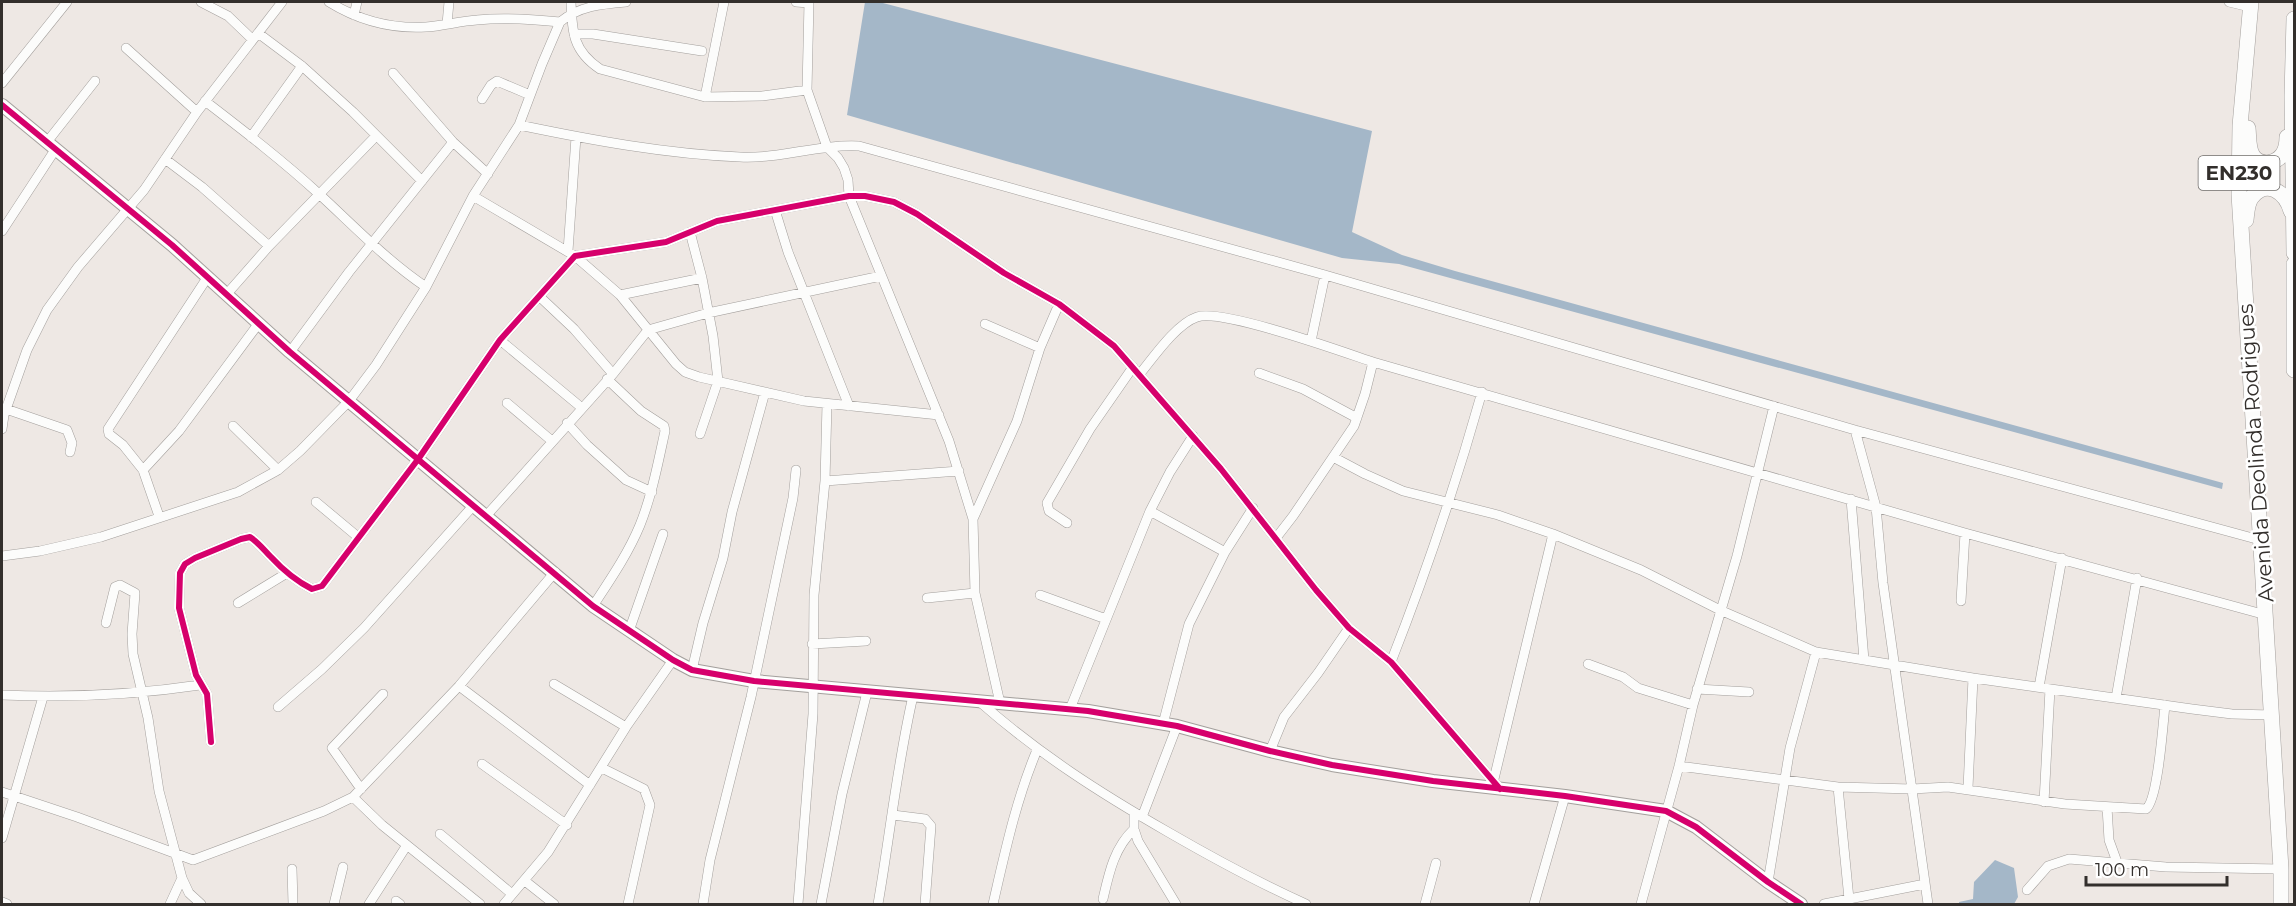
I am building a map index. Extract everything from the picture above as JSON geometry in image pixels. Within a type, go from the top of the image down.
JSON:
[{"type":"highway","name":"Avenida Deolinda Rodrigues","points":[[2251,4],[2239,167],[2281,869],[2281,904]]},
{"type":"highway","name":"EN230","points":[[2295,19],[2292,96],[2295,254]]},
{"type":"highway","points":[[2243,93],[2253,156],[2260,162],[2268,163],[2279,158],[2286,147],[2292,96]]},
{"type":"highway","points":[[2244,252],[2248,206],[2253,195],[2266,188],[2275,189],[2288,201],[2291,209],[2295,254]]},
{"type":"highway","points":[[2295,264],[2295,370]]},
{"type":"street","points":[[2,84],[67,2]]},
{"type":"street","points":[[201,2],[228,16],[302,66],[422,181]]},
{"type":"street","points":[[2,429],[4,412],[27,350],[47,310],[78,267],[129,210],[205,101],[282,2]]},
{"type":"street","points":[[329,2],[376,23],[406,27],[427,27],[479,19],[525,18],[560,22]]},
{"type":"street","points":[[354,15],[357,2]]},
{"type":"street","points":[[447,24],[449,2]]},
{"type":"street","points":[[571,2],[578,50],[585,60],[600,69],[705,97],[762,96],[807,90]]},
{"type":"street","points":[[2,556],[40,551],[100,537],[238,492],[278,470],[300,451],[349,401],[376,365],[426,287],[472,196],[519,125],[560,22],[572,13],[606,2],[626,2]]},
{"type":"street","points":[[705,97],[724,2]]},
{"type":"street","points":[[796,2],[809,2],[807,90],[826,147],[838,158],[844,168],[848,180],[849,196],[939,415],[973,519],[975,593],[1000,703]]},
{"type":"street","points":[[2229,2],[2251,4]]},
{"type":"street","points":[[574,34],[593,34],[702,51]]},
{"type":"street","points":[[126,48],[197,112]]},
{"type":"street","points":[[251,137],[302,66]]},
{"type":"street","points":[[393,73],[453,142],[488,174]]},
{"type":"street","points":[[2,231],[51,146],[95,81]]},
{"type":"street","points":[[482,99],[491,85],[497,81],[530,95]]},
{"type":"street","points":[[205,101],[320,195],[372,245],[426,287]]},
{"type":"street","points":[[2,105],[172,245],[290,352],[593,606],[628,631],[692,670],[754,681],[1070,709],[1177,726],[1270,752],[1332,765],[1497,784],[1666,811],[1696,827],[1801,904]]},
{"type":"street","points":[[519,125],[576,137],[682,152],[743,157],[826,147],[859,146],[1325,275],[1855,430],[2260,540]]},
{"type":"street","points":[[226,295],[269,246],[376,136]]},
{"type":"street","points":[[211,742],[207,694],[200,685],[179,608],[180,573],[185,564],[250,537],[287,573],[302,584],[317,589],[327,582],[358,537],[419,458],[500,340],[540,297],[572,253],[576,137]]},
{"type":"street","points":[[290,352],[348,272],[453,142]]},
{"type":"street","points":[[165,159],[216,199],[269,246]]},
{"type":"street","points":[[472,196],[572,253],[620,295],[685,372],[765,392],[827,404],[939,415]]},
{"type":"street","points":[[572,253],[666,242],[717,221],[849,196],[865,196],[894,202],[917,214],[1004,273],[1059,304],[1097,332],[1136,371],[1193,436],[1349,628],[1391,662],[1497,784]]},
{"type":"street","points":[[775,210],[804,293],[849,406]]},
{"type":"street","points":[[690,232],[702,278],[718,381],[700,434]]},
{"type":"street","points":[[1311,341],[1325,275]]},
{"type":"street","points":[[486,516],[648,330],[708,313],[881,276]]},
{"type":"street","points":[[159,516],[143,470],[123,445],[109,434],[108,429],[207,278]]},
{"type":"street","points":[[620,295],[702,278]]},
{"type":"street","points":[[540,297],[574,329],[610,376],[641,411],[664,426],[652,492],[640,526],[593,606]]},
{"type":"street","points":[[973,519],[1017,421],[1040,348],[1059,304]]},
{"type":"street","points":[[1067,523],[1049,511],[1047,504],[1090,429],[1136,371],[1176,331],[1188,321],[1199,316],[1244,322],[1373,362],[1965,533],[2266,615]]},
{"type":"street","points":[[143,470],[179,431],[259,323]]},
{"type":"street","points":[[985,324],[1040,348]]},
{"type":"street","points":[[500,340],[582,408]]},
{"type":"street","points":[[1276,538],[1358,418],[1373,362]]},
{"type":"street","points":[[1259,373],[1303,389],[1358,418]]},
{"type":"street","points":[[692,670],[765,392]]},
{"type":"street","points":[[1391,662],[1449,504],[1482,393]]},
{"type":"street","points":[[507,404],[552,441]]},
{"type":"street","points":[[798,904],[814,687],[812,644],[814,595],[825,481],[827,404]]},
{"type":"street","points":[[1642,904],[1697,689],[1737,556],[1774,406]]},
{"type":"street","points":[[4,412],[67,430],[72,443],[70,452]]},
{"type":"street","points":[[567,423],[626,480],[652,492]]},
{"type":"street","points":[[233,426],[278,470]]},
{"type":"street","points":[[1855,430],[1876,507],[1883,583],[1928,904]]},
{"type":"street","points":[[1070,709],[1150,511],[1170,472],[1193,436]]},
{"type":"street","points":[[1333,457],[1403,491],[1498,515],[1553,534],[1641,570],[1720,610],[1816,652],[1973,678],[2165,705],[2232,714],[2272,715]]},
{"type":"street","points":[[703,904],[710,860],[754,681],[793,498],[796,470]]},
{"type":"street","points":[[825,481],[958,471]]},
{"type":"street","points":[[1851,499],[1864,660]]},
{"type":"street","points":[[316,502],[358,537]]},
{"type":"street","points":[[278,707],[364,628],[473,506]]},
{"type":"street","points":[[1162,724],[1189,624],[1225,552],[1253,508]]},
{"type":"street","points":[[1150,511],[1225,552]]},
{"type":"street","points":[[1961,601],[1965,533]]},
{"type":"street","points":[[628,631],[663,534]]},
{"type":"street","points":[[1497,784],[1553,534]]},
{"type":"street","points":[[2039,687],[2062,558]]},
{"type":"street","points":[[238,603],[287,573]]},
{"type":"street","points":[[2,792],[186,858],[199,859],[324,811],[353,797],[361,789],[459,686],[555,573]]},
{"type":"street","points":[[2116,698],[2137,578]]},
{"type":"street","points":[[106,623],[115,587],[120,585],[135,593],[133,654],[143,693],[159,790],[182,879],[189,893],[201,904]]},
{"type":"street","points":[[927,598],[975,593]]},
{"type":"street","points":[[1040,595],[1106,619]]},
{"type":"street","points":[[1270,752],[1284,717],[1349,628]]},
{"type":"street","points":[[812,644],[866,641]]},
{"type":"street","points":[[1768,882],[1790,748],[1816,652]]},
{"type":"street","points":[[504,904],[525,881],[567,825],[626,727],[674,660]]},
{"type":"street","points":[[1588,664],[1623,677],[1638,688],[1693,705]]},
{"type":"street","points":[[1968,788],[1973,678]]},
{"type":"street","points":[[554,684],[626,727]]},
{"type":"street","points":[[2,695],[88,697],[143,693],[200,685]]},
{"type":"street","points":[[459,686],[590,785]]},
{"type":"street","points":[[2044,802],[2050,688]]},
{"type":"street","points":[[1697,689],[1749,692]]},
{"type":"street","points":[[821,904],[842,794],[867,692]]},
{"type":"street","points":[[361,789],[332,748],[383,694]]},
{"type":"street","points":[[878,904],[893,815],[900,750],[913,696]]},
{"type":"street","points":[[2,838],[43,697]]},
{"type":"street","points":[[980,702],[1037,750],[1138,815],[1261,884],[1306,904]]},
{"type":"street","points":[[1679,766],[1785,782],[1838,787],[1968,788],[2044,802],[2146,809],[2149,807],[2157,774],[2165,705]]},
{"type":"street","points":[[1103,899],[1112,860],[1126,836],[1134,828],[1177,726]]},
{"type":"street","points":[[993,904],[1024,781],[1037,750]]},
{"type":"street","points":[[482,764],[567,825]]},
{"type":"street","points":[[602,768],[644,789],[649,796],[650,805],[628,904]]},
{"type":"street","points":[[1838,787],[1849,899]]},
{"type":"street","points":[[1534,904],[1565,796]]},
{"type":"street","points":[[353,797],[407,845],[480,904]]},
{"type":"street","points":[[2107,807],[2109,840],[2116,862]]},
{"type":"street","points":[[893,815],[925,819],[932,826],[925,904]]},
{"type":"street","points":[[1134,828],[1138,841],[1176,904]]},
{"type":"street","points":[[440,834],[512,894]]},
{"type":"street","points":[[369,904],[407,845]]},
{"type":"street","points":[[2027,890],[2048,866],[2069,858],[2166,867],[2281,869]]},
{"type":"street","points":[[1425,904],[1436,863]]},
{"type":"street","points":[[334,904],[343,867]]},
{"type":"street","points":[[292,869],[293,904]]},
{"type":"street","points":[[170,904],[182,879]]},
{"type":"street","points":[[525,881],[554,904]]},
{"type":"street","points":[[1824,904],[1899,891],[1925,884]]},
{"type":"street","points":[[2,902],[7,904]]},
{"type":"water","points":[[865,2],[879,2],[1372,131],[1352,232],[1402,255],[2223,483],[2222,489],[1399,264],[1342,258],[847,115]]},
{"type":"water","points":[[1995,860],[2014,868],[2018,897],[2014,904],[1959,904],[1959,902],[1973,899],[1974,882]]},
{"type":"cycle path","points":[[2,105],[172,245],[290,352],[593,606],[673,660],[692,670],[754,681],[1088,711],[1177,726],[1332,765],[1433,781],[1565,796],[1666,811],[1696,827],[1801,904]]},
{"type":"cycle path","points":[[211,742],[207,694],[196,675],[179,608],[180,573],[185,564],[250,537],[285,571],[301,582],[312,589],[322,586],[419,458],[500,340],[575,256],[666,242],[717,221],[849,196],[865,196],[894,202],[917,214],[1004,273],[1059,304],[1114,346],[1221,469],[1316,590],[1349,628],[1391,662],[1500,789]]}]
